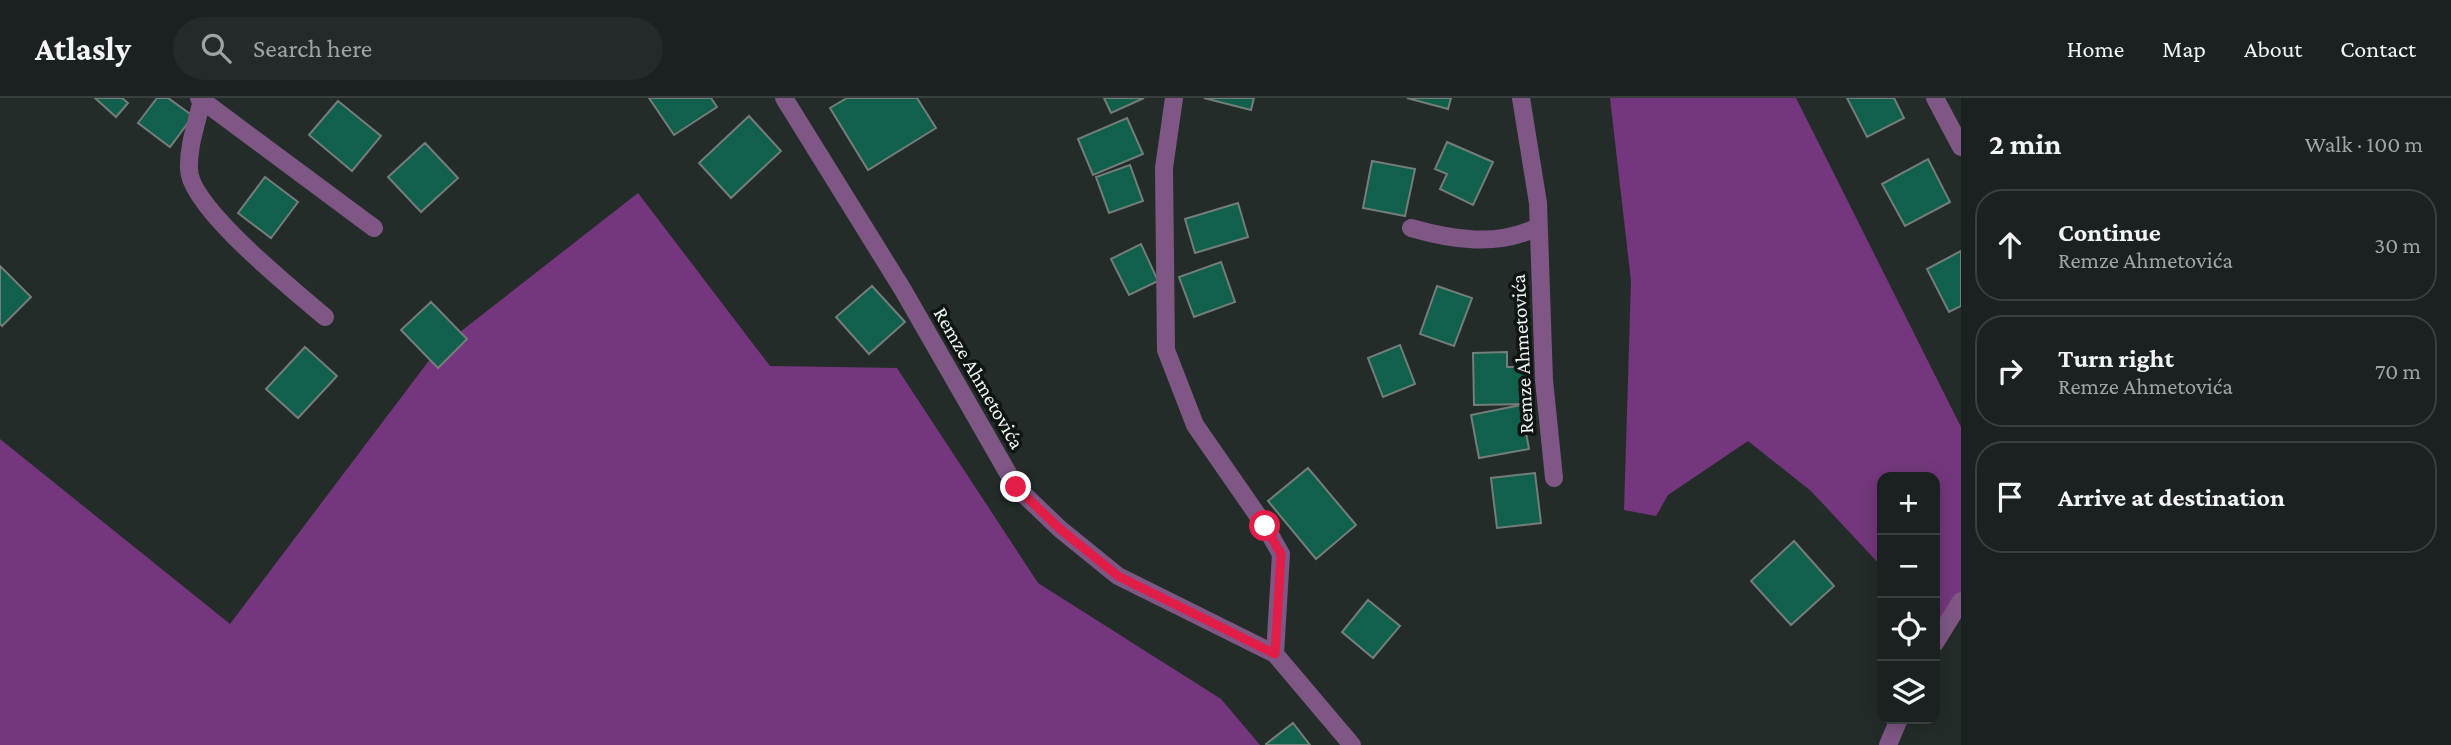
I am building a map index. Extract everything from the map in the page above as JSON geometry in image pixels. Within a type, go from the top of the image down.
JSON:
[{"type":"street","name":"Remze Ahmetovića","points":[[784,98],[903,290],[1016,487],[1060,529],[1118,576],[1275,654],[1352,745]]},
{"type":"street","points":[[1174,98],[1164,168],[1166,350],[1195,425],[1265,526],[1281,554],[1275,654]]},
{"type":"street","name":"Remze Ahmetovića","points":[[1521,98],[1538,203],[1544,380],[1554,478]]},
{"type":"street","points":[[1935,98],[1961,146]]},
{"type":"street","points":[[326,317],[252,253],[197,194],[188,172],[201,99],[374,228]]},
{"type":"street","points":[[1411,228],[1447,238],[1488,239],[1515,238],[1538,227]]},
{"type":"street","points":[[1940,635],[1961,601]]},
{"type":"street","points":[[1888,745],[1897,724]]},
{"type":"shaded area","points":[[1610,98],[1796,98],[1961,427],[1961,601],[1942,631],[1940,472],[1877,472],[1877,562],[1811,491],[1748,441],[1668,495],[1656,516],[1624,510],[1631,281]]},
{"type":"shaded area","points":[[638,193],[770,366],[897,368],[1038,583],[1221,699],[1260,745],[0,745],[0,439],[230,624],[437,350]]},
{"type":"building","points":[[95,98],[122,98],[128,103],[116,117]]},
{"type":"building","points":[[157,98],[168,98],[193,116],[170,147],[138,123]]},
{"type":"building","points":[[649,98],[711,98],[717,107],[674,135]]},
{"type":"building","points":[[847,98],[917,98],[936,128],[868,170],[830,108]]},
{"type":"building","points":[[1104,98],[1144,98],[1111,113]]},
{"type":"building","points":[[1204,98],[1254,98],[1251,110]]},
{"type":"building","points":[[1407,98],[1451,98],[1448,109]]},
{"type":"building","points":[[1847,98],[1894,98],[1904,118],[1867,137]]},
{"type":"building","points":[[338,101],[381,136],[352,171],[309,135]]},
{"type":"building","points":[[749,116],[781,151],[731,198],[699,163]]},
{"type":"building","points":[[1127,118],[1143,154],[1093,175],[1078,139]]},
{"type":"building","points":[[1447,142],[1493,162],[1473,205],[1440,189],[1447,174],[1435,169]]},
{"type":"building","points":[[425,143],[458,178],[421,212],[388,177]]},
{"type":"building","points":[[1928,159],[1950,202],[1905,226],[1882,184]]},
{"type":"building","points":[[1372,161],[1415,169],[1405,216],[1363,208]]},
{"type":"building","points":[[1130,165],[1143,201],[1109,213],[1096,177]]},
{"type":"building","points":[[265,177],[298,202],[271,238],[238,213]]},
{"type":"building","points":[[1238,203],[1248,237],[1195,253],[1185,219]]},
{"type":"building","points":[[1141,244],[1158,281],[1129,295],[1111,259]]},
{"type":"building","points":[[1961,251],[1961,306],[1949,312],[1927,269]]},
{"type":"building","points":[[1221,262],[1235,302],[1194,317],[1179,277]]},
{"type":"building","points":[[0,266],[31,297],[2,326],[0,324]]},
{"type":"building","points":[[872,286],[905,322],[869,354],[836,317]]},
{"type":"building","points":[[1437,286],[1472,298],[1454,346],[1420,334]]},
{"type":"building","points":[[431,302],[467,339],[438,368],[401,330]]},
{"type":"building","points":[[1400,345],[1415,384],[1383,397],[1368,358]]},
{"type":"building","points":[[305,347],[337,376],[298,418],[266,389]]},
{"type":"building","points":[[1507,352],[1507,367],[1529,367],[1530,404],[1474,405],[1473,353]]},
{"type":"building","points":[[1521,405],[1529,449],[1479,458],[1471,415]]},
{"type":"building","points":[[1308,468],[1356,525],[1316,559],[1268,501]]},
{"type":"building","points":[[1535,473],[1541,523],[1497,528],[1491,478]]},
{"type":"building","points":[[1794,541],[1834,586],[1791,625],[1751,581]]},
{"type":"building","points":[[1368,600],[1400,626],[1373,658],[1342,632]]},
{"type":"building","points":[[1293,723],[1310,745],[1266,744]]},
{"type":"route","points":[[1016,487],[1060,529],[1118,576],[1275,654],[1282,584],[1281,554],[1265,526]]}]
